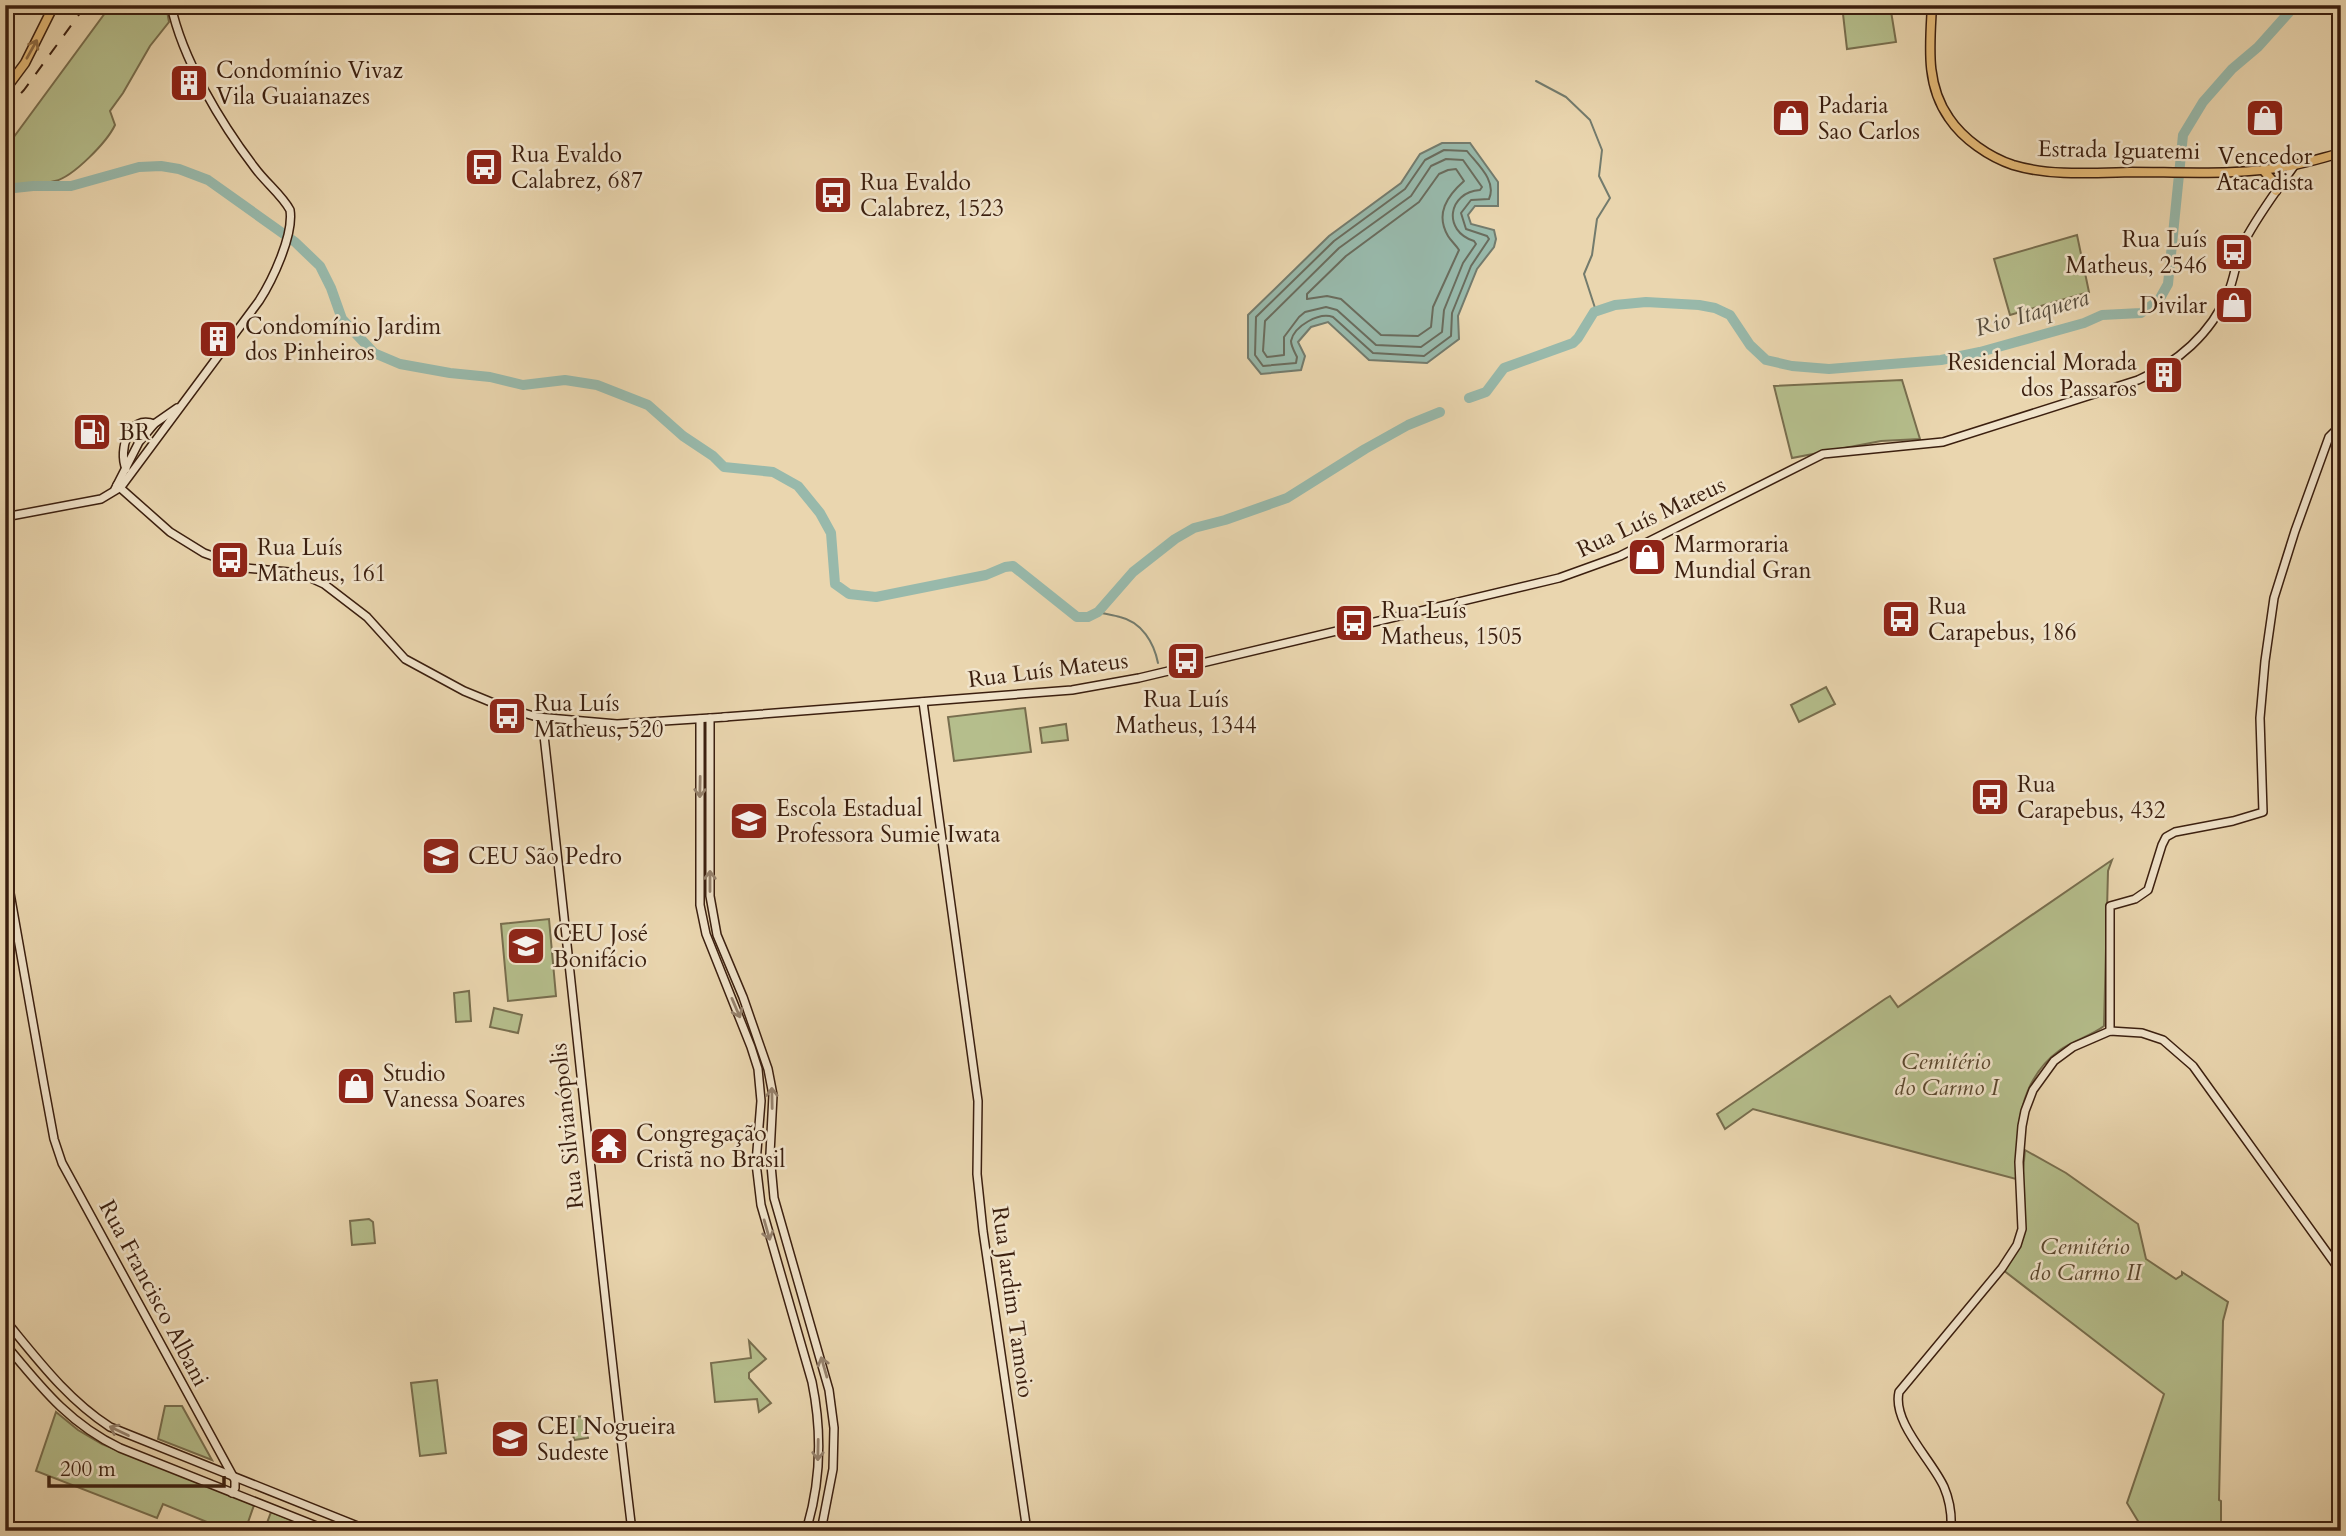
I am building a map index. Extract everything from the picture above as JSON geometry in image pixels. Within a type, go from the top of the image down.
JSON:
[{"type":"main road","points":[[5,90],[25,63],[54,5]]},
{"type":"main road","points":[[5,517],[100,499],[118,488],[154,445],[269,286],[283,247],[291,216],[287,205],[240,147],[195,70],[177,29],[171,5]]},
{"type":"main road","name":"Estrada Iguatemi","points":[[1932,5],[1931,71],[1934,89],[1950,120],[1985,151],[2015,165],[2047,170],[2263,170],[2294,166],[2341,153]]},
{"type":"main road","name":"Rua Luís Mateus","points":[[118,488],[170,533],[189,545],[234,565],[284,570],[313,578],[358,609],[405,659],[464,691],[513,711],[542,718],[617,724],[766,716],[774,713],[1091,688],[1559,578],[1620,556],[1824,454],[1943,442],[2138,380],[2167,366],[2210,326],[2228,294],[2243,245],[2294,166]]},
{"type":"main road","points":[[2263,170],[2272,180],[2276,191]]},
{"type":"main road","points":[[118,488],[139,442],[154,424],[183,404]]},
{"type":"main road","points":[[126,469],[122,456],[130,432],[147,422],[154,424]]},
{"type":"main road","points":[[154,424],[154,445]]},
{"type":"main road","points":[[2110,1031],[2110,906],[2135,899],[2148,890],[2166,837],[2175,832],[2233,821],[2263,812],[2260,718],[2270,621],[2287,556],[2329,437],[2341,425]]},
{"type":"main road","points":[[123,447],[132,456],[145,456]]},
{"type":"main road","name":"Rua Jardim Tamoio","points":[[923,702],[975,1077],[979,1114],[977,1174],[983,1231],[1027,1531]]},
{"type":"main road","name":"Rua Silvianópolis","points":[[542,718],[592,1190],[632,1531]]},
{"type":"main road","points":[[710,718],[711,906],[717,935],[743,997],[768,1069],[773,1095],[770,1152],[776,1206],[825,1369],[832,1405],[833,1469],[820,1530]]},
{"type":"main road","points":[[700,719],[700,905],[706,933],[758,1069],[761,1101],[756,1146],[758,1190],[817,1407],[817,1478],[806,1531]]},
{"type":"main road","name":"Rua Francisco Albani","points":[[5,865],[53,1133],[62,1163],[229,1474]]},
{"type":"main road","points":[[1951,1531],[1948,1497],[1903,1418],[1898,1404],[1899,1392],[2002,1268],[2017,1245],[2022,1229],[2019,1162],[2025,1111],[2033,1090],[2054,1060],[2073,1047],[2110,1031],[2142,1033],[2163,1040],[2193,1066],[2341,1272]]},
{"type":"main road","points":[[756,1146],[770,1152]]},
{"type":"main road","points":[[5,1321],[74,1401],[110,1427],[370,1531]]},
{"type":"main road","points":[[25,1344],[15,1339],[6,1345],[57,1404],[82,1427],[117,1447],[329,1531]]},
{"type":"main road","points":[[817,1407],[832,1405]]},
{"type":"main road","points":[[229,1474],[236,1484],[231,1492]]},
{"type":"main road","points":[[262,1489],[263,1505]]},
{"type":"main road","points":[[272,1509],[272,1501],[277,1494]]},
{"type":"green space","points":[[111,5],[166,5],[169,22],[150,46],[110,111],[115,125],[111,132],[89,158],[62,178],[43,183],[5,186],[5,149]]},
{"type":"green space","points":[[1842,5],[1890,5],[1896,42],[1847,49]]},
{"type":"green space","points":[[2077,235],[2089,292],[2010,315],[1994,259]]},
{"type":"green space","points":[[1902,380],[1920,439],[1881,441],[1792,458],[1774,386]]},
{"type":"green space","points":[[1826,687],[1835,704],[1799,722],[1791,705]]},
{"type":"green space","points":[[1025,708],[1031,752],[954,761],[948,717]]},
{"type":"green space","points":[[1066,724],[1068,740],[1042,743],[1040,728]]},
{"type":"green space","name":"Cemitério do Carmo I","points":[[2112,860],[2108,871],[2104,1026],[2060,1050],[2035,1076],[2022,1108],[2016,1179],[1753,1109],[1725,1129],[1717,1114],[1890,996],[1898,1007]]},
{"type":"green space","points":[[549,919],[556,996],[508,1001],[501,924]]},
{"type":"green space","points":[[469,991],[471,1021],[456,1022],[454,993]]},
{"type":"green space","points":[[494,1008],[522,1015],[518,1033],[490,1027]]},
{"type":"green space","name":"Cemitério do Carmo II","points":[[2025,1150],[2066,1173],[2138,1224],[2146,1259],[2176,1279],[2182,1272],[2228,1302],[2223,1321],[2219,1500],[2221,1531],[2144,1531],[2127,1503],[2164,1394],[2003,1270],[2023,1230]]},
{"type":"green space","points":[[369,1219],[373,1222],[375,1243],[352,1245],[350,1221]]},
{"type":"green space","points":[[749,1341],[766,1359],[749,1373],[749,1378],[771,1403],[759,1412],[757,1399],[715,1402],[711,1363],[751,1358]]},
{"type":"green space","points":[[437,1380],[446,1453],[420,1456],[411,1383]]},
{"type":"green space","points":[[165,1406],[182,1406],[212,1460],[158,1439]]},
{"type":"green space","points":[[56,1412],[78,1430],[102,1444],[254,1505],[245,1531],[229,1531],[163,1504],[157,1518],[36,1471]]},
{"type":"green space","points":[[586,1416],[588,1438],[574,1440],[571,1417]]},
{"type":"green space","points":[[271,1512],[320,1531],[264,1531]]},
{"type":"water","points":[[1442,143],[1470,143],[1498,182],[1498,206],[1475,206],[1468,215],[1471,224],[1494,230],[1496,239],[1494,247],[1477,269],[1458,316],[1459,339],[1427,363],[1369,360],[1328,322],[1311,327],[1298,342],[1305,356],[1301,370],[1261,374],[1248,358],[1248,315],[1329,236],[1401,183],[1420,154]]},
{"type":"waterway","name":"Rio Itaquera","points":[[1469,398],[1486,392],[1504,368],[1573,343],[1594,312],[1615,305],[1646,302],[1715,308],[1730,315],[1750,345],[1766,360],[1792,366],[1829,369],[1941,360],[2084,323],[2102,315],[2141,313],[2159,300],[2168,284],[2183,135],[2203,102],[2293,8]]},
{"type":"waterway","points":[[1536,81],[1566,97],[1590,120],[1602,150],[1599,176],[1610,198],[1597,219],[1592,255],[1584,274],[1596,311]]},
{"type":"waterway","points":[[5,189],[71,186],[139,167],[161,166],[179,169],[208,180],[295,242],[320,266],[342,319],[374,353],[400,364],[490,377],[523,385],[565,380],[597,385],[648,405],[724,467],[773,472],[798,486],[820,513],[831,533],[835,584],[849,594],[876,597],[986,575],[1013,566],[1077,617],[1088,617],[1098,612],[1133,572],[1175,539],[1194,528],[1287,498],[1365,449],[1408,425],[1440,412]]},
{"type":"waterway","points":[[1098,612],[1128,620],[1141,628],[1150,641],[1158,663]]},
{"type":"railway","points":[[5,111],[24,90],[86,5]]},
{"type":"place","name":"Condomínio Vivaz Vila Guaianazes","points":[[189,83]]},
{"type":"place","name":"Padaria Sao Carlos","points":[[1791,118]]},
{"type":"place","name":"Vencedor Atacadista","points":[[2265,118]]},
{"type":"place","name":"Rua Evaldo Calabrez, 687","points":[[484,167]]},
{"type":"place","name":"Rua Evaldo Calabrez, 1523","points":[[833,195]]},
{"type":"place","name":"Rua Luís Matheus, 2546","points":[[2234,252]]},
{"type":"place","name":"Divilar","points":[[2234,305]]},
{"type":"place","name":"Condomínio Jardim dos Pinheiros","points":[[218,339]]},
{"type":"place","name":"Residencial Morada dos Passaros","points":[[2164,375]]},
{"type":"place","name":"BR","points":[[92,432]]},
{"type":"place","name":"Marmoraria Mundial Gran","points":[[1647,557]]},
{"type":"place","name":"Rua Luís Matheus, 161","points":[[230,560]]},
{"type":"place","name":"Rua Carapebus, 186","points":[[1901,619]]},
{"type":"place","name":"Rua Luís Matheus, 1505","points":[[1354,623]]},
{"type":"place","name":"Rua Luís Matheus, 1344","points":[[1186,661]]},
{"type":"place","name":"Rua Luís Matheus, 520","points":[[507,716]]},
{"type":"place","name":"Rua Carapebus, 432","points":[[1990,797]]},
{"type":"place","name":"Escola Estadual Professora Sumie Iwata","points":[[749,821]]},
{"type":"place","name":"CEU São Pedro","points":[[441,856]]},
{"type":"place","name":"CEU José Bonifácio","points":[[526,946]]},
{"type":"place","name":"Studio Vanessa Soares","points":[[356,1086]]},
{"type":"place","name":"Congregação Cristã no Brasil","points":[[609,1146]]},
{"type":"place","name":"CEI Nogueira Sudeste","points":[[510,1439]]}]
